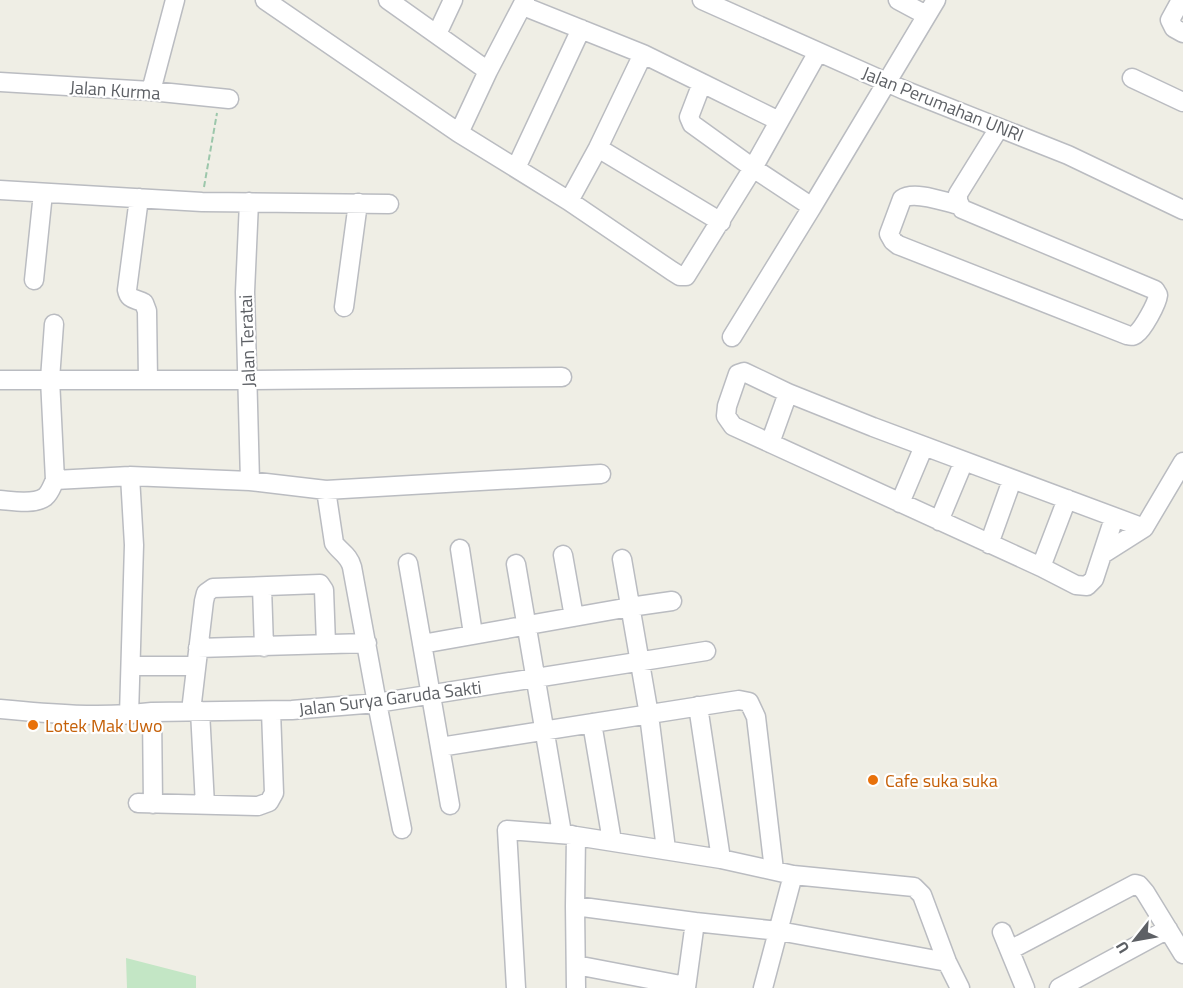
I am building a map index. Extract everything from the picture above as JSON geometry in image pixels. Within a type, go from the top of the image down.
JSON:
[{"type":"street","points":[[151,91],[176,0]]},
{"type":"street","points":[[387,0],[488,72]]},
{"type":"street","points":[[437,34],[453,0]]},
{"type":"street","name":"Jalan Perumahan UNRI","points":[[702,0],[728,5],[818,52],[886,82],[1068,155],[1183,210]]},
{"type":"street","points":[[732,337],[931,8],[898,0]]},
{"type":"street","points":[[1181,0],[1170,20],[1174,28],[1183,33]]},
{"type":"street","points":[[269,1],[459,133],[684,276],[689,273],[721,222],[818,52]]},
{"type":"street","points":[[459,133],[524,3],[643,54],[779,120]]},
{"type":"street","points":[[516,168],[581,28]]},
{"type":"street","points":[[569,201],[598,148],[643,54]]},
{"type":"street","points":[[1132,78],[1183,102]]},
{"type":"street","name":"Jalan Kurma","points":[[0,82],[151,91],[224,99]]},
{"type":"street","points":[[702,83],[690,115],[690,122],[812,207]]},
{"type":"street","points":[[959,205],[917,195],[906,196],[902,200],[889,234],[898,245],[1127,336],[1138,333],[1157,302],[1158,295],[1155,290],[967,212],[959,205],[958,194],[999,128]]},
{"type":"street","points":[[598,148],[721,222]]},
{"type":"street","points":[[0,190],[202,202],[389,204]]},
{"type":"street","points":[[33,280],[44,193]]},
{"type":"street","points":[[140,198],[127,290],[131,299],[144,303],[147,311],[148,380]]},
{"type":"street","name":"Jalan Teratai","points":[[249,202],[245,292],[250,481]]},
{"type":"street","points":[[344,307],[358,203]]},
{"type":"street","points":[[0,500],[42,499],[56,480],[50,379],[54,324]]},
{"type":"street","points":[[1114,518],[1094,579],[1087,586],[1076,585],[733,426],[728,420],[727,406],[738,374],[744,372],[788,393],[1012,480],[1144,528]]},
{"type":"street","points":[[0,380],[562,377]]},
{"type":"street","points":[[770,443],[788,393]]},
{"type":"street","points":[[900,503],[924,446]]},
{"type":"street","points":[[939,521],[964,461]]},
{"type":"street","points":[[1103,554],[1144,528],[1183,462]]},
{"type":"street","points":[[56,480],[130,476],[250,481],[326,490],[601,474]]},
{"type":"street","points":[[129,715],[134,545],[130,476]]},
{"type":"street","points":[[989,544],[1012,480]]},
{"type":"street","points":[[326,490],[332,537],[338,549],[350,559],[402,829]]},
{"type":"street","points":[[1041,567],[1067,499]]},
{"type":"street","points":[[460,549],[473,634]]},
{"type":"street","points":[[562,555],[574,617]]},
{"type":"street","points":[[622,559],[649,715],[666,849]]},
{"type":"street","points":[[408,563],[450,805]]},
{"type":"street","points":[[516,564],[544,731],[569,834],[575,906],[576,988]]},
{"type":"street","points":[[205,805],[195,711],[197,657],[207,592],[218,587],[322,585],[326,644]]},
{"type":"street","points":[[262,587],[264,647]]},
{"type":"street","points":[[422,644],[672,601]]},
{"type":"street","points":[[132,666],[264,647],[367,644]]},
{"type":"street","name":"Jalan Surya Garuda Sakti","points":[[0,709],[51,714],[129,715],[152,712],[271,711],[376,703],[706,651]]},
{"type":"street","points":[[440,747],[739,700],[749,702],[754,709],[774,870]]},
{"type":"street","points":[[698,706],[721,859]]},
{"type":"street","points":[[152,712],[146,803],[258,806],[264,805],[273,798],[271,711]]},
{"type":"street","points":[[591,723],[612,841]]},
{"type":"street","points":[[516,988],[507,830],[569,834],[721,859],[793,875],[905,885],[917,889],[960,988]]},
{"type":"street","points":[[767,987],[793,875]]},
{"type":"street","points":[[1010,950],[1135,884],[1145,892],[1183,954]]},
{"type":"street","points":[[575,906],[780,931],[947,962]]},
{"type":"street","points":[[576,965],[686,987],[695,922]]},
{"type":"street","points":[[1059,988],[1168,929]]},
{"type":"street","points":[[1002,932],[1025,988]]},
{"type":"path","points":[[202,202],[224,99]]},
{"type":"green space","points":[[126,958],[196,976],[196,988],[127,988]]},
{"type":"place","name":"Lotek Mak Uwo","points":[[33,725]]},
{"type":"place","name":"Cafe suka suka","points":[[873,780]]}]
